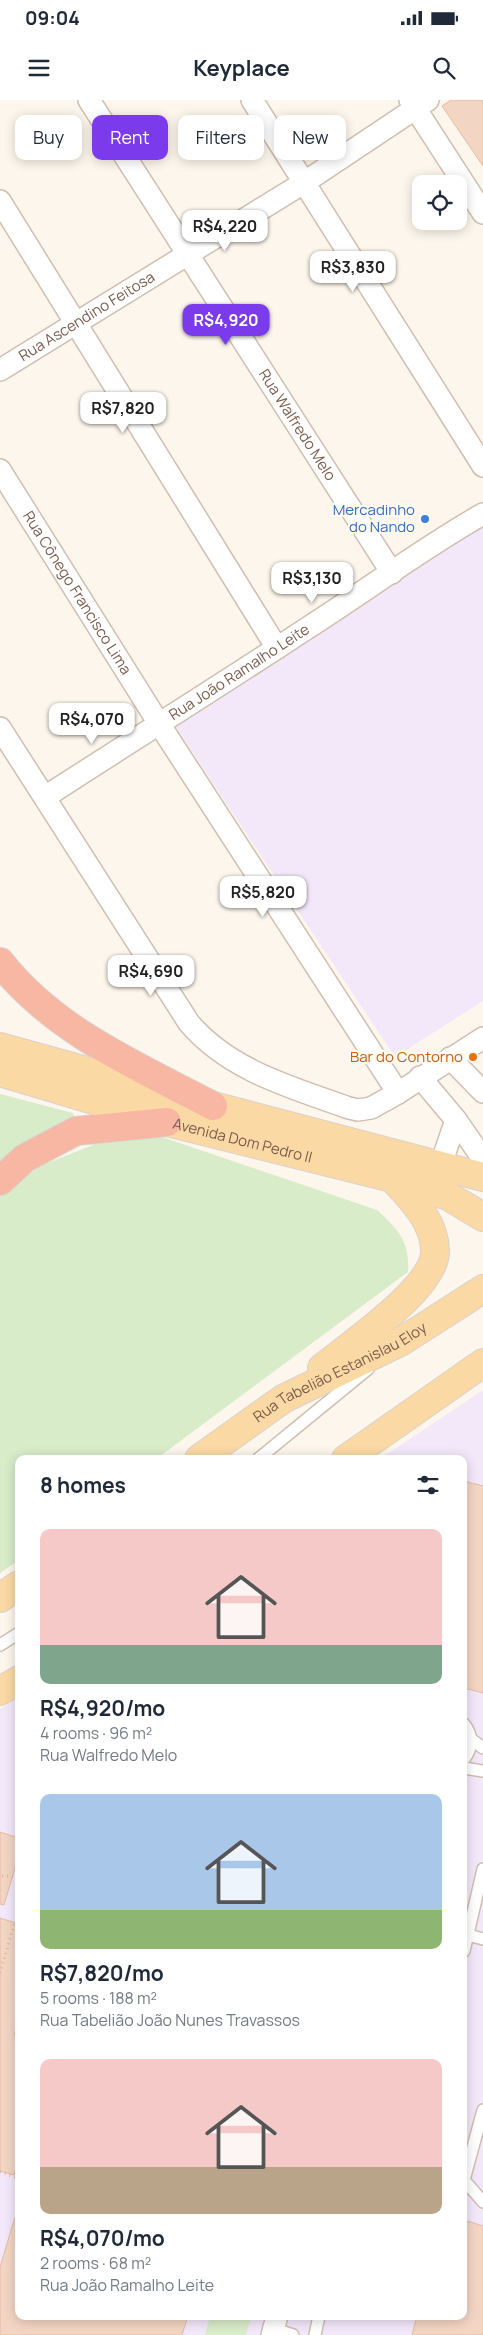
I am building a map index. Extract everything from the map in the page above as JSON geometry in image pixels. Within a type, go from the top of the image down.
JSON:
[{"type":"highway","points":[[0,962],[12,976],[54,1015],[93,1043],[213,1106]]},
{"type":"highway","points":[[0,1181],[25,1158],[76,1131],[167,1122]]},
{"type":"main road","name":"Avenida Dom Pedro II","points":[[0,1047],[213,1106],[483,1177]]},
{"type":"main road","name":"Avenida Dom Pedro II","points":[[0,1072],[167,1122],[392,1178],[448,1196],[483,1217]]},
{"type":"main road","points":[[284,1399],[403,1303],[417,1288],[432,1265],[435,1253],[431,1232],[422,1212],[392,1178]]},
{"type":"main road","name":"Rua Tabelião Estanislau Eloy","points":[[205,1455],[284,1399],[402,1341],[483,1289]]},
{"type":"main road","points":[[352,1455],[483,1363]]},
{"type":"main road","points":[[0,1598],[15,1588]]},
{"type":"main road","points":[[0,1691],[15,1682]]},
{"type":"street","name":"Rua Walfredo Melo","points":[[89,100],[392,574]]},
{"type":"street","points":[[252,100],[483,466]]},
{"type":"street","name":"Rua Ascendino Feitosa","points":[[0,370],[75,322],[305,182],[418,103]]},
{"type":"street","points":[[418,103],[483,213]]},
{"type":"street","points":[[0,201],[277,648]]},
{"type":"street","name":"Rua Cônego Francisco Lima","points":[[0,470],[158,722],[398,1093]]},
{"type":"street","name":"Rua João Ramalho Leite","points":[[46,798],[158,722],[277,648],[392,574],[450,533],[483,514]]},
{"type":"street","points":[[0,728],[189,1023],[204,1041],[246,1070],[349,1108],[365,1110],[398,1093],[483,1038]]},
{"type":"street","points":[[450,1058],[483,1092]]},
{"type":"street","points":[[420,1077],[456,1120],[483,1159]]},
{"type":"street","points":[[440,1167],[456,1120]]},
{"type":"lane","points":[[263,1455],[402,1341]]},
{"type":"lane","points":[[0,1644],[15,1635]]},
{"type":"lane","points":[[467,1731],[471,1740],[470,1749],[467,1754]]},
{"type":"lane","points":[[471,1740],[483,1748]]},
{"type":"lane","points":[[467,1768],[483,1771]]},
{"type":"lane","points":[[467,1930],[483,1869]]},
{"type":"lane","points":[[467,1934],[483,1938]]},
{"type":"lane","points":[[468,2153],[483,2110]]},
{"type":"lane","points":[[467,2183],[483,2202]]},
{"type":"lane","points":[[314,2335],[318,2320]]},
{"type":"lane","points":[[273,2329],[294,2335]]},
{"type":"path","points":[[2,1876],[15,1877]]},
{"type":"path","points":[[0,1973],[15,1922]]},
{"type":"path","points":[[0,2172],[15,2177]]},
{"type":"shaded area","points":[[483,526],[483,1001],[395,1057],[169,717]]},
{"type":"shaded area","points":[[483,1390],[483,2335],[0,2335],[0,1709],[15,1700],[15,2320],[467,2320],[467,1455],[386,1455]]},
{"type":"green space","points":[[0,1094],[73,1113],[76,1120],[54,1127],[35,1137],[0,1164]]},
{"type":"green space","points":[[118,1135],[165,1138],[377,1210],[397,1230],[405,1244],[408,1272],[161,1455],[15,1455],[15,1563],[0,1573],[0,1195],[40,1166]]},
{"type":"green space","points":[[209,2320],[250,2320],[246,2335],[205,2335]]},
{"type":"building","points":[[451,100],[483,100],[483,166],[442,106]]},
{"type":"building","points":[[467,1482],[483,1486],[483,1693],[467,1689]]},
{"type":"building","points":[[0,1832],[15,1837],[15,1868],[4,1905],[0,1904]]},
{"type":"building","points":[[0,1918],[15,1923],[15,2172],[14,2175],[0,2171]]},
{"type":"building","points":[[15,2217],[15,2320],[187,2320],[182,2335],[0,2335],[0,2267]]},
{"type":"building","points":[[467,2221],[483,2226],[483,2335],[412,2335],[416,2320],[467,2320]]},
{"type":"place","name":"Mercadinho do Nando","points":[[425,519]]},
{"type":"place","name":"Bar do Contorno","points":[[473,1057]]}]
